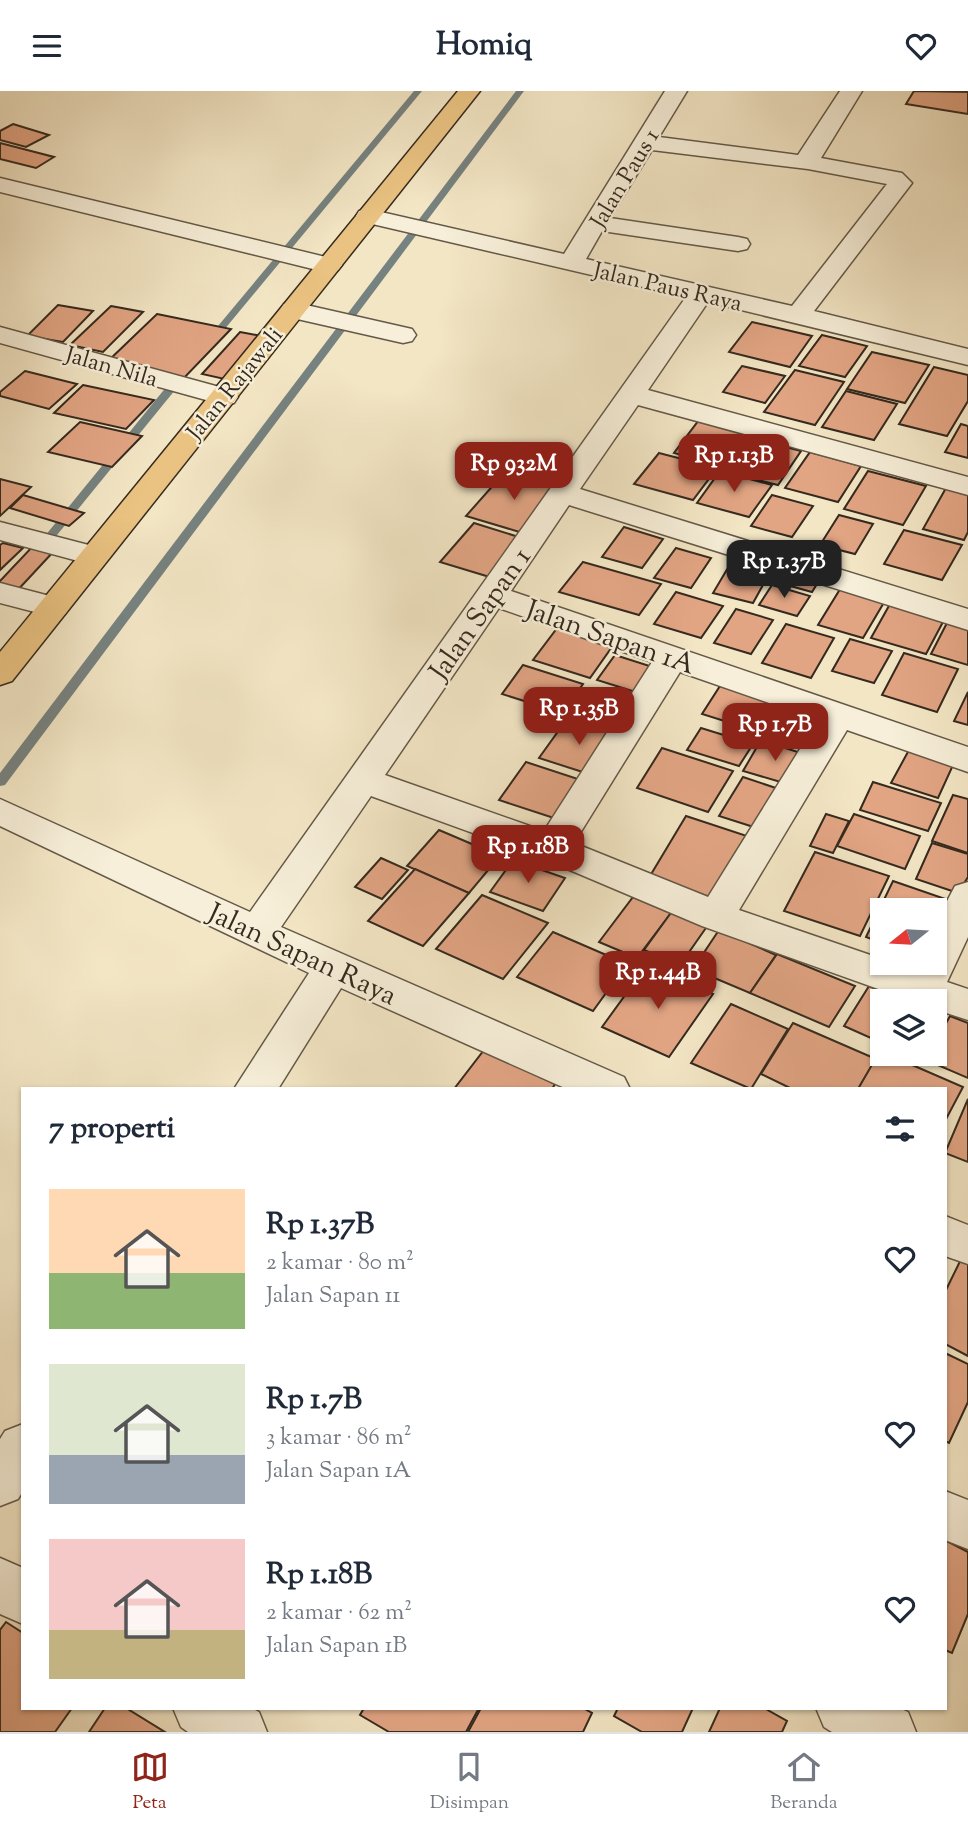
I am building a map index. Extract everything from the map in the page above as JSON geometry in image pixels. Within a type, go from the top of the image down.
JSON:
[{"type":"main road","name":"Jalan Rajawali","points":[[0,674],[469,91]]},
{"type":"street","name":"Jalan Paus 1","points":[[570,264],[676,91]]},
{"type":"street","points":[[807,162],[851,91]]},
{"type":"street","points":[[646,142],[795,164],[807,162],[894,178],[900,183],[799,315]]},
{"type":"street","points":[[0,185],[329,265]]},
{"type":"street","name":"Jalan Paus Raya","points":[[368,216],[799,315],[968,357]]},
{"type":"street","points":[[596,223],[738,244]]},
{"type":"street","name":"Jalan Sapan 1","points":[[257,932],[701,294]]},
{"type":"street","points":[[293,310],[403,335]]},
{"type":"street","name":"Jalan Nila","points":[[0,335],[224,397]]},
{"type":"street","points":[[633,395],[968,486]]},
{"type":"street","points":[[561,493],[968,620]]},
{"type":"street","points":[[0,531],[93,556]]},
{"type":"street","points":[[0,593],[54,607]]},
{"type":"street","name":"Jalan Sapan 1A","points":[[492,595],[968,760]]},
{"type":"street","points":[[552,848],[671,657]]},
{"type":"street","points":[[716,916],[839,715]]},
{"type":"street","points":[[363,780],[552,848],[716,916],[924,989],[968,896]]},
{"type":"street","name":"Jalan Sapan Raya","points":[[0,811],[334,968],[604,1087]]},
{"type":"street","points":[[256,1087],[334,968]]},
{"type":"street","points":[[947,997],[968,1005]]},
{"type":"street","points":[[947,1236],[968,1245]]},
{"type":"street","points":[[0,1482],[21,1450]]},
{"type":"street","points":[[947,1516],[968,1525]]},
{"type":"street","points":[[0,1584],[21,1597]]},
{"type":"street","points":[[203,1710],[239,1732]]},
{"type":"street","points":[[846,1710],[888,1732]]},
{"type":"building","points":[[914,91],[968,92],[968,114],[906,104]]},
{"type":"building","points":[[13,124],[49,135],[26,147],[0,140],[0,131]]},
{"type":"building","points":[[0,143],[54,157],[36,168],[0,159]]},
{"type":"building","points":[[58,305],[93,311],[63,342],[27,336]]},
{"type":"building","points":[[111,306],[143,312],[103,352],[70,345]]},
{"type":"building","points":[[157,314],[231,329],[183,379],[106,363]]},
{"type":"building","points":[[752,322],[812,336],[790,367],[729,352]]},
{"type":"building","points":[[240,332],[267,337],[229,380],[202,374]]},
{"type":"building","points":[[822,335],[867,346],[845,377],[799,366]]},
{"type":"building","points":[[872,352],[929,365],[905,403],[847,389]]},
{"type":"building","points":[[742,366],[785,376],[765,403],[723,392]]},
{"type":"building","points":[[934,367],[968,375],[968,401],[947,436],[899,424]]},
{"type":"building","points":[[795,370],[844,382],[815,425],[764,412]]},
{"type":"building","points":[[25,371],[77,384],[49,409],[0,396],[0,392]]},
{"type":"building","points":[[83,385],[154,400],[126,429],[54,413]]},
{"type":"building","points":[[846,391],[897,404],[874,440],[822,427]]},
{"type":"building","points":[[699,420],[744,432],[719,465],[674,453]]},
{"type":"building","points":[[80,422],[142,436],[112,467],[48,452]]},
{"type":"building","points":[[961,424],[968,426],[968,458],[945,452]]},
{"type":"building","points":[[750,438],[801,451],[778,485],[725,472]]},
{"type":"building","points":[[810,452],[861,466],[838,502],[785,488]]},
{"type":"building","points":[[659,453],[717,468],[693,500],[634,484]]},
{"type":"building","points":[[720,471],[772,485],[749,517],[697,503]]},
{"type":"building","points":[[868,471],[926,486],[903,525],[844,509]]},
{"type":"building","points":[[505,472],[561,487],[523,533],[466,516]]},
{"type":"building","points":[[0,479],[31,487],[0,516]]},
{"type":"building","points":[[946,488],[968,493],[968,532],[964,540],[923,529]]},
{"type":"building","points":[[23,495],[84,513],[69,526],[10,508]]},
{"type":"building","points":[[772,495],[813,506],[792,537],[751,526]]},
{"type":"building","points":[[839,515],[873,524],[855,554],[820,545]]},
{"type":"building","points":[[474,523],[525,539],[493,578],[440,562]]},
{"type":"building","points":[[624,527],[663,539],[642,568],[602,557]]},
{"type":"building","points":[[904,530],[962,545],[942,580],[884,564]]},
{"type":"building","points":[[3,543],[23,548],[0,570],[0,545]]},
{"type":"building","points":[[33,546],[54,551],[14,594],[0,590],[0,581]]},
{"type":"building","points":[[676,548],[711,558],[691,588],[654,578]]},
{"type":"building","points":[[735,556],[774,565],[753,603],[713,593]]},
{"type":"building","points":[[583,562],[661,584],[639,615],[559,592]]},
{"type":"building","points":[[780,568],[820,579],[812,592],[772,581]]},
{"type":"building","points":[[772,585],[810,596],[797,616],[759,605]]},
{"type":"building","points":[[842,586],[886,599],[863,638],[818,625]]},
{"type":"building","points":[[676,592],[723,606],[701,638],[654,624]]},
{"type":"building","points":[[890,604],[944,620],[926,654],[871,638]]},
{"type":"building","points":[[736,609],[773,620],[751,654],[714,643]]},
{"type":"building","points":[[949,619],[968,624],[968,665],[931,654]]},
{"type":"building","points":[[786,624],[834,638],[811,678],[762,663]]},
{"type":"building","points":[[558,627],[614,644],[590,678],[533,660]]},
{"type":"building","points":[[850,639],[892,651],[874,683],[832,671]]},
{"type":"building","points":[[904,653],[958,669],[937,712],[882,695]]},
{"type":"building","points":[[615,655],[659,669],[642,694],[597,680]]},
{"type":"building","points":[[523,665],[583,684],[562,713],[502,694]]},
{"type":"building","points":[[720,686],[784,705],[766,734],[702,714]]},
{"type":"building","points":[[588,691],[636,706],[620,730],[570,714]]},
{"type":"building","points":[[968,692],[968,725],[954,721]]},
{"type":"building","points":[[567,719],[619,736],[592,775],[539,758]]},
{"type":"building","points":[[701,728],[753,744],[739,766],[687,750]]},
{"type":"building","points":[[761,740],[807,755],[791,785],[743,771]]},
{"type":"building","points":[[662,748],[733,771],[708,812],[637,788]]},
{"type":"building","points":[[909,750],[954,763],[938,798],[891,783]]},
{"type":"building","points":[[526,762],[587,782],[560,820],[499,800]]},
{"type":"building","points":[[743,777],[788,792],[763,830],[719,816]]},
{"type":"building","points":[[873,782],[941,803],[928,831],[860,810]]},
{"type":"building","points":[[953,795],[968,799],[968,853],[932,841]]},
{"type":"building","points":[[826,814],[849,821],[833,853],[810,846]]},
{"type":"building","points":[[854,814],[920,836],[905,869],[837,846]]},
{"type":"building","points":[[686,816],[753,838],[718,900],[650,876]]},
{"type":"building","points":[[439,830],[500,856],[469,893],[407,866]]},
{"type":"building","points":[[932,843],[968,854],[968,877],[958,893],[916,879]]},
{"type":"building","points":[[815,852],[889,876],[878,898],[870,898],[870,915],[860,936],[784,911]]},
{"type":"building","points":[[381,858],[408,870],[382,899],[355,887]]},
{"type":"building","points":[[513,860],[565,878],[543,911],[490,892]]},
{"type":"building","points":[[415,869],[469,893],[423,946],[368,921]]},
{"type":"building","points":[[893,881],[942,898],[885,898]]},
{"type":"building","points":[[482,895],[548,923],[503,979],[436,949]]},
{"type":"building","points":[[633,897],[671,913],[637,958],[599,942]]},
{"type":"building","points":[[947,900],[957,903],[947,921]]},
{"type":"building","points":[[673,910],[708,925],[680,965],[644,950]]},
{"type":"building","points":[[719,930],[776,955],[750,993],[693,969]]},
{"type":"building","points":[[553,932],[627,964],[593,1011],[517,977]]},
{"type":"building","points":[[777,954],[855,986],[829,1027],[750,993]]},
{"type":"building","points":[[647,965],[713,994],[669,1057],[602,1027]]},
{"type":"building","points":[[869,986],[876,989],[870,989],[870,1038],[844,1026]]},
{"type":"building","points":[[731,1004],[788,1029],[752,1087],[746,1087],[691,1063]]},
{"type":"building","points":[[950,1016],[968,1023],[968,1078],[940,1066],[947,1066],[947,1021]]},
{"type":"building","points":[[793,1023],[870,1056],[872,1066],[859,1087],[788,1087],[761,1074]]},
{"type":"building","points":[[484,1050],[555,1084],[553,1087],[456,1087]]},
{"type":"building","points":[[871,1066],[915,1066],[963,1087],[947,1117],[947,1087],[859,1087]]},
{"type":"building","points":[[968,1099],[968,1162],[947,1154]]},
{"type":"building","points":[[967,1247],[968,1356],[947,1345],[947,1288]]},
{"type":"building","points":[[947,1354],[968,1364],[968,1402],[949,1443]]},
{"type":"building","points":[[947,1541],[968,1552],[968,1614],[952,1653],[947,1651]]},
{"type":"building","points":[[6,1622],[21,1632],[21,1710],[71,1710],[55,1732],[0,1732],[0,1630]]},
{"type":"building","points":[[104,1710],[129,1710],[165,1732],[89,1732]]},
{"type":"building","points":[[363,1710],[478,1710],[466,1732],[389,1732],[360,1715]]},
{"type":"building","points":[[480,1710],[587,1710],[592,1713],[583,1732],[468,1732]]},
{"type":"building","points":[[617,1710],[692,1710],[682,1732],[642,1732],[614,1716]]},
{"type":"building","points":[[719,1710],[768,1710],[787,1721],[782,1732],[709,1732]]},
{"type":"waterway","points":[[211,340],[418,91]]},
{"type":"waterway","points":[[0,782],[520,91]]},
{"type":"waterway","points":[[40,549],[180,377]]}]
